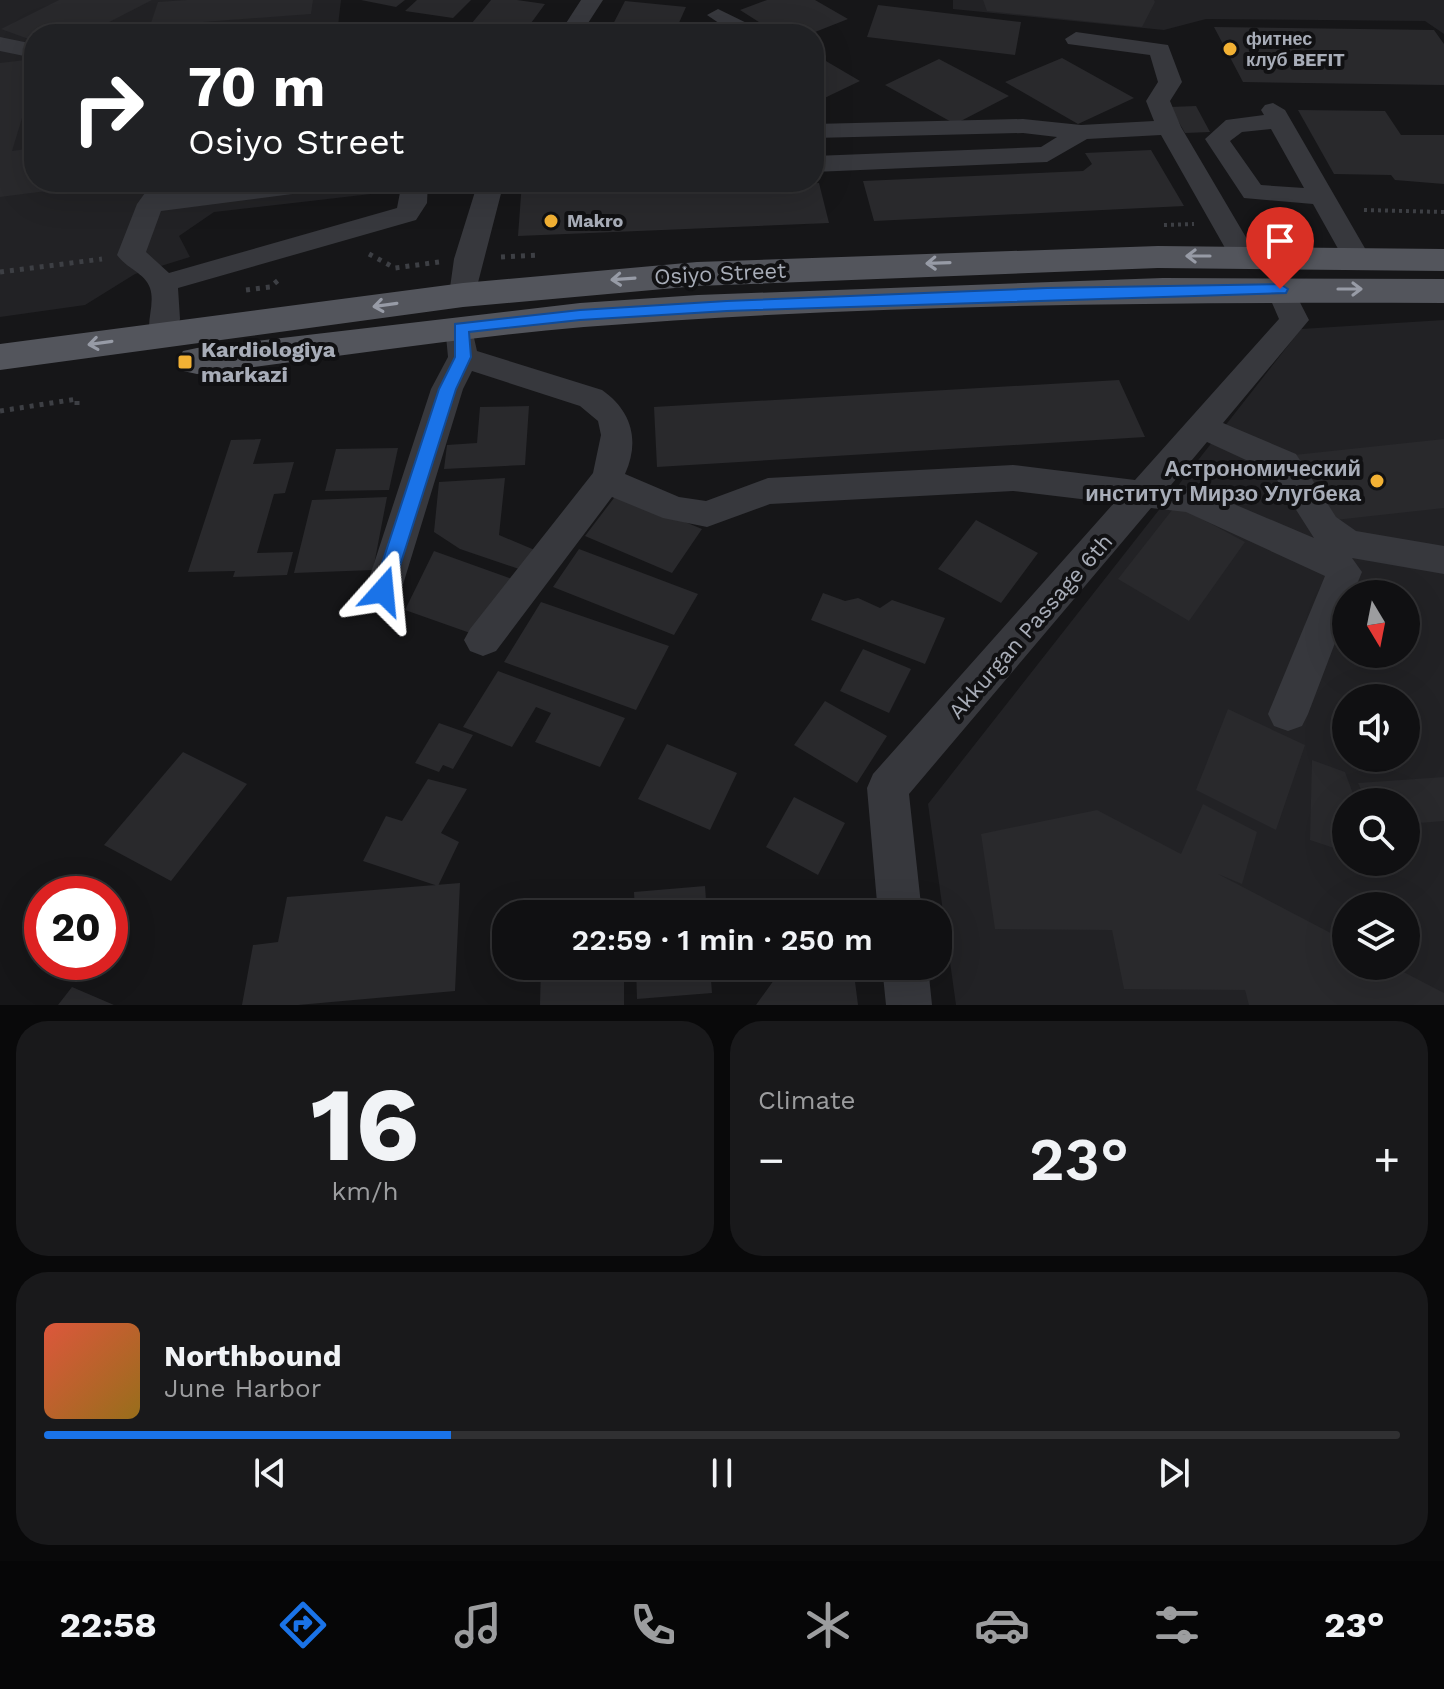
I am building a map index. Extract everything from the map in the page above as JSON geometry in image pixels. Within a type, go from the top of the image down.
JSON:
[{"type":"main road","name":"Osiyo Street","points":[[462,326],[712,273],[1041,260],[1243,256],[1444,260]]},
{"type":"main road","name":"Osiyo Street","points":[[0,357],[160,350],[580,315],[727,306],[1047,293],[1280,289],[1444,291]]},
{"type":"main road","name":"Osiyo Street","points":[[0,387],[160,350]]},
{"type":"street","points":[[576,24],[592,0]]},
{"type":"street","points":[[1076,39],[1160,50],[1170,82],[1158,101],[1169,127],[1243,256]]},
{"type":"street","points":[[0,44],[24,49]]},
{"type":"street","points":[[1322,197],[1253,192],[1217,139],[1235,125],[1276,116],[1322,197],[1356,257]]},
{"type":"street","points":[[824,131],[1023,126],[1081,132],[1169,127]]},
{"type":"street","points":[[824,164],[1047,154],[1081,132]]},
{"type":"street","points":[[165,283],[407,214],[414,203],[415,192]]},
{"type":"street","points":[[383,591],[447,389],[462,326],[468,259],[488,192]]},
{"type":"street","points":[[158,193],[131,255],[152,268],[165,283],[167,302],[160,350]]},
{"type":"street","name":"Akkurgan Passage 6th","points":[[899,900],[888,788],[1294,320],[1280,289]]},
{"type":"street","points":[[462,326],[601,404],[620,436],[619,455],[606,480],[483,640]]},
{"type":"street","points":[[1200,426],[1284,463],[1324,527],[1348,543],[1444,560]]},
{"type":"street","points":[[606,480],[675,509],[707,514],[768,491],[1013,478],[1191,500],[1332,561],[1344,572],[1288,714]]},
{"type":"street","points":[[906,980],[909,1005]]},
{"type":"path","points":[[0,272],[131,255]]},
{"type":"path","points":[[0,411],[77,399],[77,409]]},
{"type":"shaded area","points":[[0,0],[341,0],[338,24],[24,24],[24,192],[371,194],[214,212],[179,236],[190,257],[135,274],[85,305],[0,317]]},
{"type":"shaded area","points":[[953,0],[1444,0],[1444,34],[1425,21],[1206,19],[1164,30],[953,9]]},
{"type":"shaded area","points":[[1444,320],[1444,1005],[956,1005],[952,976],[952,900],[941,900],[928,804],[1301,329]]},
{"type":"building","points":[[59,0],[152,0],[105,24],[24,24],[24,37],[1,29]]},
{"type":"building","points":[[313,0],[311,14],[151,24],[158,2]]},
{"type":"building","points":[[361,0],[405,0],[396,7]]},
{"type":"building","points":[[417,0],[471,0],[453,18],[405,11]]},
{"type":"building","points":[[491,0],[545,4],[530,24],[471,24]]},
{"type":"building","points":[[767,0],[815,0],[848,19],[824,28],[824,24],[762,24],[740,10]]},
{"type":"building","points":[[983,0],[1155,2],[1142,27],[987,11]]},
{"type":"building","points":[[625,1],[686,7],[678,24],[613,24]]},
{"type":"building","points":[[878,5],[1021,22],[1015,55],[867,37]]},
{"type":"building","points":[[1214,27],[1434,30],[1444,44],[1444,85],[1243,82]]},
{"type":"building","points":[[1062,58],[1134,98],[1078,124],[1005,82]]},
{"type":"building","points":[[939,59],[1009,96],[955,124],[885,85]]},
{"type":"building","points":[[24,60],[24,112],[12,151],[24,149],[24,192],[39,192],[0,197],[0,63]]},
{"type":"building","points":[[824,60],[860,81],[824,98]]},
{"type":"building","points":[[1196,106],[1210,132],[1185,133],[1170,107]]},
{"type":"building","points":[[1298,110],[1385,111],[1401,135],[1444,135],[1444,184],[1395,180],[1391,175],[1334,174]]},
{"type":"building","points":[[1151,150],[1184,206],[874,221],[863,181],[1083,171],[1092,164],[1085,153]]},
{"type":"building","points":[[521,192],[821,192],[829,223],[518,236]]},
{"type":"building","points":[[1119,380],[1145,437],[657,467],[654,407]]},
{"type":"building","points":[[529,406],[525,465],[444,469],[447,445],[477,443],[480,407]]},
{"type":"building","points":[[261,439],[253,464],[294,462],[285,493],[274,494],[257,553],[293,552],[287,575],[233,577],[235,571],[188,572],[231,440]]},
{"type":"building","name":"Астрономический институт Мирзо Улугбека","points":[[1444,439],[1444,508],[1335,520],[1294,455]]},
{"type":"building","points":[[398,448],[389,490],[325,491],[336,449]]},
{"type":"building","points":[[505,478],[499,535],[537,551],[522,570],[460,549],[434,532],[439,482]]},
{"type":"building","points":[[617,494],[702,529],[672,573],[585,536]]},
{"type":"building","points":[[387,497],[373,570],[294,573],[312,500]]},
{"type":"building","points":[[1176,505],[1245,542],[1189,621],[1118,579]]},
{"type":"building","points":[[976,520],[1038,553],[1001,603],[938,569]]},
{"type":"building","points":[[579,549],[698,594],[674,635],[553,587]]},
{"type":"building","points":[[434,551],[518,581],[473,634],[405,610]]},
{"type":"building","points":[[823,593],[845,601],[858,598],[880,608],[892,600],[945,618],[925,664],[811,620]]},
{"type":"building","points":[[541,602],[669,646],[636,710],[504,662]]},
{"type":"building","points":[[863,649],[911,669],[889,713],[840,691]]},
{"type":"building","points":[[498,671],[625,718],[600,767],[535,742],[551,713],[536,707],[512,747],[463,727]]},
{"type":"building","points":[[825,701],[887,736],[857,783],[794,745]]},
{"type":"building","points":[[1228,709],[1305,745],[1276,830],[1196,790]]},
{"type":"building","points":[[439,723],[473,735],[453,769],[443,765],[439,772],[415,763]]},
{"type":"building","points":[[667,744],[737,773],[710,830],[638,799]]},
{"type":"building","points":[[183,752],[247,784],[171,881],[104,845]]},
{"type":"building","points":[[1312,760],[1332,767],[1332,772],[1345,772],[1351,788],[1332,788],[1332,847],[1310,840]]},
{"type":"building","points":[[1444,777],[1444,821],[1420,823],[1420,788],[1360,788],[1358,783]]},
{"type":"building","points":[[428,779],[467,789],[441,833],[459,842],[438,886],[363,861],[386,816],[402,821]]},
{"type":"building","points":[[794,797],[845,823],[818,875],[766,847]]},
{"type":"building","points":[[1203,804],[1257,832],[1242,884],[1218,874],[1332,934],[1332,980],[1419,980],[1444,993],[1444,1005],[1249,1005],[1245,990],[1124,989],[1112,930],[995,929],[981,834],[1097,810],[1181,854]]},
{"type":"building","points":[[460,883],[455,991],[298,1005],[242,1005],[253,945],[278,942],[287,897]]},
{"type":"building","points":[[705,886],[706,900],[634,900],[634,892]]},
{"type":"building","points":[[541,980],[624,980],[624,1005],[540,1005]]},
{"type":"building","points":[[636,980],[711,980],[712,993],[637,999]]},
{"type":"building","points":[[774,980],[855,980],[858,1005],[756,1005]]},
{"type":"building","points":[[72,987],[114,1005],[58,1005]]},
{"type":"place","name":"фитнес клуб BEFIT","points":[[1230,49]]},
{"type":"place","name":"Makro","points":[[551,221]]},
{"type":"place","name":"Kardiologiya markazi","points":[[185,362]]},
{"type":"place","name":"Астрономический институт Мирзо Улугбека","points":[[1377,481]]},
{"type":"route","points":[[383,591],[447,389],[463,357],[461,328],[580,315],[727,306],[1047,293],[1280,289]]}]
